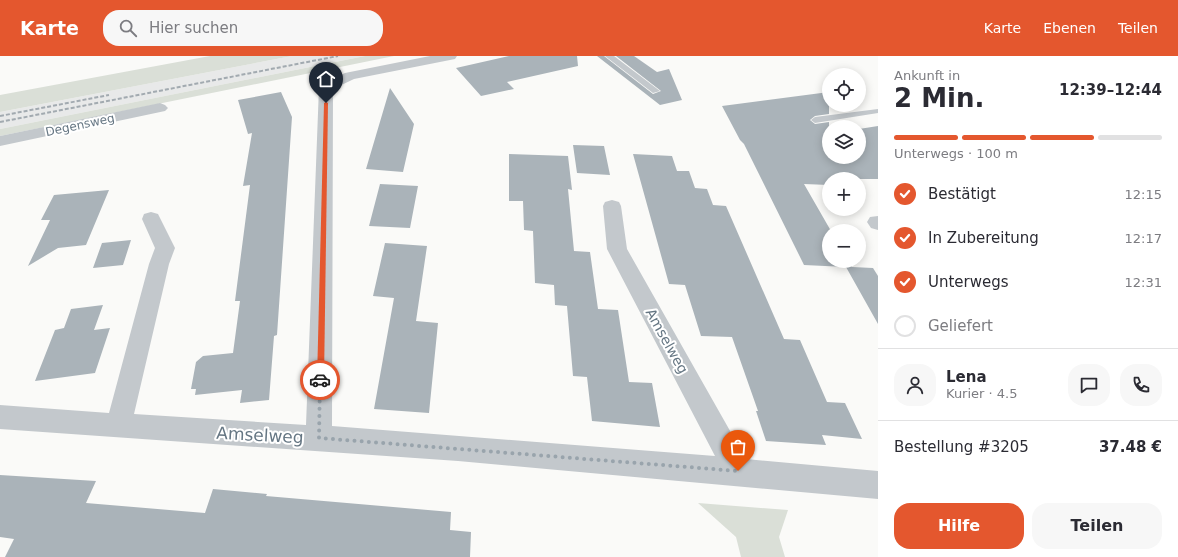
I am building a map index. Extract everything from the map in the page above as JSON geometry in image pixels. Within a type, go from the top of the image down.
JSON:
[{"type":"street","points":[[319,438],[326,87],[350,76],[450,56]]},
{"type":"street","name":"Degensweg","points":[[0,141],[160,108]]},
{"type":"street","name":"Amselweg","points":[[612,206],[617,249],[738,471]]},
{"type":"street","points":[[118,426],[159,264],[165,248],[150,219]]},
{"type":"street","name":"Amselweg","points":[[0,417],[118,426],[319,438],[738,471],[878,485]]},
{"type":"lane","points":[[609,56],[656,91]]},
{"type":"lane","points":[[815,120],[878,111]]},
{"type":"shaded area","points":[[210,56],[292,56],[0,112],[0,95]]},
{"type":"shaded area","points":[[292,56],[365,56],[0,129],[0,112]]},
{"type":"shaded area","points":[[365,56],[394,56],[0,136],[0,129]]},
{"type":"shaded area","points":[[698,503],[788,510],[779,537],[785,557],[741,557],[736,537]]},
{"type":"building","points":[[509,56],[577,56],[578,66],[507,82],[514,89],[481,96],[456,68]]},
{"type":"building","points":[[597,56],[604,56],[653,94],[661,91],[616,56],[634,56],[657,72],[669,69],[682,100],[660,105]]},
{"type":"building","points":[[390,88],[414,124],[403,172],[366,169]]},
{"type":"building","points":[[281,92],[292,117],[277,335],[274,336],[269,400],[240,403],[242,390],[195,395],[196,389],[191,389],[196,362],[203,356],[233,353],[240,301],[235,301],[250,185],[243,186],[252,133],[248,134],[238,100]]},
{"type":"building","points":[[822,93],[822,112],[829,112],[829,114],[815,116],[810,120],[815,124],[822,123],[822,164],[866,164],[866,128],[878,126],[878,179],[866,179],[866,172],[822,172],[822,185],[804,184],[827,224],[822,224],[822,266],[804,265],[744,144],[740,140],[722,106]]},
{"type":"building","points":[[573,145],[604,146],[610,175],[577,173]]},
{"type":"building","points":[[509,154],[568,156],[572,190],[568,189],[574,251],[590,252],[598,309],[618,310],[629,382],[652,383],[660,427],[592,421],[587,377],[573,376],[567,306],[555,305],[554,285],[535,283],[533,231],[524,230],[523,201],[509,201]]},
{"type":"building","points":[[633,154],[672,156],[677,171],[689,171],[695,188],[707,189],[713,205],[726,206],[784,339],[800,340],[827,402],[845,403],[862,439],[822,435],[826,445],[766,441],[756,411],[758,411],[732,337],[701,336],[685,285],[669,284]]},
{"type":"building","points":[[380,184],[418,186],[410,228],[369,226]]},
{"type":"building","points":[[109,190],[86,245],[58,248],[28,266],[50,220],[41,220],[54,195]]},
{"type":"building","points":[[131,240],[123,265],[93,268],[102,243]]},
{"type":"building","points":[[385,243],[427,246],[416,321],[438,323],[429,413],[374,409],[394,298],[373,296]]},
{"type":"building","points":[[847,268],[873,268],[878,276],[878,324]]},
{"type":"building","points":[[103,305],[94,330],[110,328],[95,373],[35,381],[55,330],[64,328],[71,309]]},
{"type":"building","points":[[0,475],[96,481],[86,503],[205,513],[213,489],[267,494],[266,496],[451,512],[450,530],[471,532],[470,557],[5,557],[14,539],[0,537]]},
{"type":"railway","points":[[0,122],[338,56]]},
{"type":"railway","points":[[0,116],[109,95]]},
{"type":"way so far","points":[[320,380],[319,438],[738,471]]},
{"type":"route","points":[[320,380],[326,103]]}]
